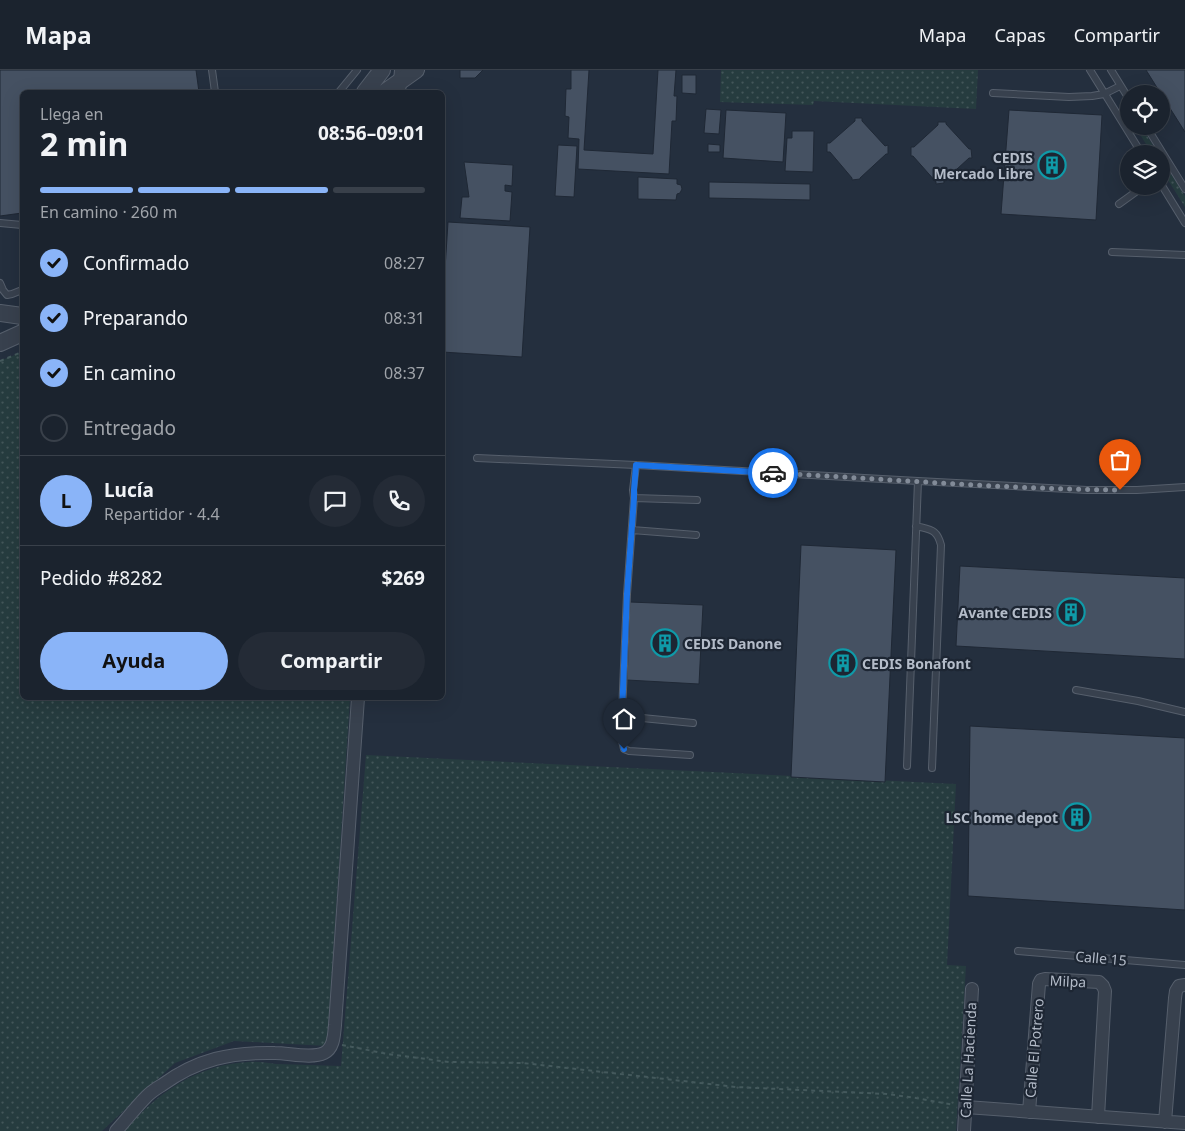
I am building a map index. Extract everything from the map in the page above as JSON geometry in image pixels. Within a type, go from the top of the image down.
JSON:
[{"type":"street","points":[[367,90],[382,70]]},
{"type":"street","points":[[388,90],[416,70]]},
{"type":"street","points":[[0,342],[20,334]]},
{"type":"street","points":[[116,1131],[147,1096],[172,1078],[208,1060],[252,1052],[324,1054],[333,1043],[358,700]]},
{"type":"street","name":"Milpa","points":[[1039,984],[1041,980],[1045,979],[1099,982],[1104,986],[1098,1117]]},
{"type":"street","name":"Calle El Potrero","points":[[1029,1112],[1039,984]]},
{"type":"street","points":[[1165,1122],[1176,991],[1180,986],[1185,985]]},
{"type":"street","name":"Calle La Hacienda","points":[[964,1131],[972,989]]},
{"type":"street","points":[[966,1108],[1185,1123]]},
{"type":"lane","points":[[212,70],[215,90]]},
{"type":"lane","points":[[341,90],[357,70]]},
{"type":"lane","points":[[1090,70],[1136,145]]},
{"type":"lane","points":[[993,93],[1069,97],[1104,94],[1120,86],[1111,70]]},
{"type":"lane","points":[[1152,135],[1185,189]]},
{"type":"lane","points":[[1119,204],[1132,195]]},
{"type":"lane","points":[[1168,195],[1185,223]]},
{"type":"lane","points":[[0,223],[20,225]]},
{"type":"lane","points":[[1112,252],[1185,255]]},
{"type":"lane","points":[[0,283],[7,295],[20,291]]},
{"type":"lane","points":[[477,458],[1087,490],[1137,490],[1185,487]]},
{"type":"lane","points":[[636,465],[627,594],[621,737],[624,749],[629,751],[690,755]]},
{"type":"lane","points":[[907,766],[918,482]]},
{"type":"lane","points":[[634,498],[697,500]]},
{"type":"lane","points":[[916,526],[932,531],[939,536],[941,545],[932,768]]},
{"type":"lane","points":[[632,530],[696,535]]},
{"type":"lane","points":[[1076,690],[1185,712]]},
{"type":"lane","points":[[622,716],[692,723]]},
{"type":"lane","name":"Calle 15","points":[[1018,951],[1185,965]]},
{"type":"path","points":[[0,361],[20,353]]},
{"type":"path","points":[[333,1043],[388,1054],[449,1062],[523,1063],[736,1087],[887,1094],[966,1108]]},
{"type":"green space","points":[[721,70],[978,70],[976,109],[814,101],[813,105],[720,102]]},
{"type":"green space","points":[[1140,135],[1146,135],[1153,145],[1147,145]]},
{"type":"green space","points":[[1170,173],[1185,196],[1185,207],[1170,183]]},
{"type":"green space","points":[[20,353],[20,700],[350,700],[327,1046],[234,1041],[175,1063],[102,1131],[0,1131],[0,361]]},
{"type":"green space","points":[[366,755],[956,784],[947,965],[966,966],[956,1131],[125,1131],[150,1104],[165,1093],[180,1083],[213,1068],[252,1062],[341,1066]]},
{"type":"building","points":[[0,70],[196,70],[199,90],[20,90],[20,213],[0,216]]},
{"type":"building","points":[[460,70],[483,70],[475,78],[460,78]]},
{"type":"building","points":[[571,70],[589,70],[584,150],[653,154],[658,70],[676,70],[674,96],[677,96],[676,121],[672,121],[669,174],[578,169],[579,139],[568,138],[569,117],[565,116],[566,89],[571,89]]},
{"type":"building","points":[[1146,70],[1185,70],[1185,132],[1170,108],[1170,85],[1155,85]]},
{"type":"building","points":[[682,75],[696,75],[696,94],[682,93]]},
{"type":"building","points":[[706,109],[721,110],[719,134],[704,133]]},
{"type":"building","points":[[726,110],[786,113],[783,162],[723,158]]},
{"type":"building","name":"CEDIS Mercado Libre","points":[[1009,110],[1102,115],[1096,220],[1001,214]]},
{"type":"building","points":[[855,118],[862,118],[862,121],[885,146],[888,145],[888,154],[860,179],[852,180],[830,152],[827,152],[827,143],[830,143],[855,121]]},
{"type":"building","points":[[938,122],[946,122],[971,149],[972,158],[969,158],[944,183],[936,184],[911,156],[911,147],[914,147],[938,125]]},
{"type":"building","points":[[792,131],[814,131],[813,172],[785,171],[787,138],[792,138]]},
{"type":"building","points":[[708,144],[720,145],[720,152],[708,152]]},
{"type":"building","points":[[558,145],[577,146],[574,197],[555,196]]},
{"type":"building","points":[[464,162],[513,165],[512,186],[505,185],[505,191],[512,192],[510,221],[460,218],[462,197],[469,197]]},
{"type":"building","points":[[638,177],[677,179],[677,184],[681,185],[682,189],[677,194],[676,200],[638,199]]},
{"type":"building","points":[[709,182],[810,184],[810,200],[709,198]]},
{"type":"building","points":[[448,222],[530,227],[522,357],[445,352],[445,269]]},
{"type":"building","name":"CEDIS Bonafont","points":[[801,545],[896,550],[885,782],[791,777]]},
{"type":"building","name":"Avante CEDIS","points":[[960,566],[1185,578],[1185,659],[956,646]]},
{"type":"building","name":"CEDIS Danone","points":[[630,602],[703,605],[699,684],[627,680]]},
{"type":"building","name":"LSC home depot","points":[[970,726],[1185,738],[1185,910],[968,896]]},
{"type":"way so far","points":[[773,473],[1087,490],[1120,490]]},
{"type":"place","name":"CEDIS Mercado Libre","points":[[1052,165]]},
{"type":"place","name":"Avante CEDIS","points":[[1071,612]]},
{"type":"place","name":"CEDIS Danone","points":[[665,643]]},
{"type":"place","name":"CEDIS Bonafont","points":[[843,663]]},
{"type":"place","name":"LSC home depot","points":[[1077,817]]},
{"type":"route","points":[[624,749],[621,737],[627,594],[636,465],[773,473]]}]
